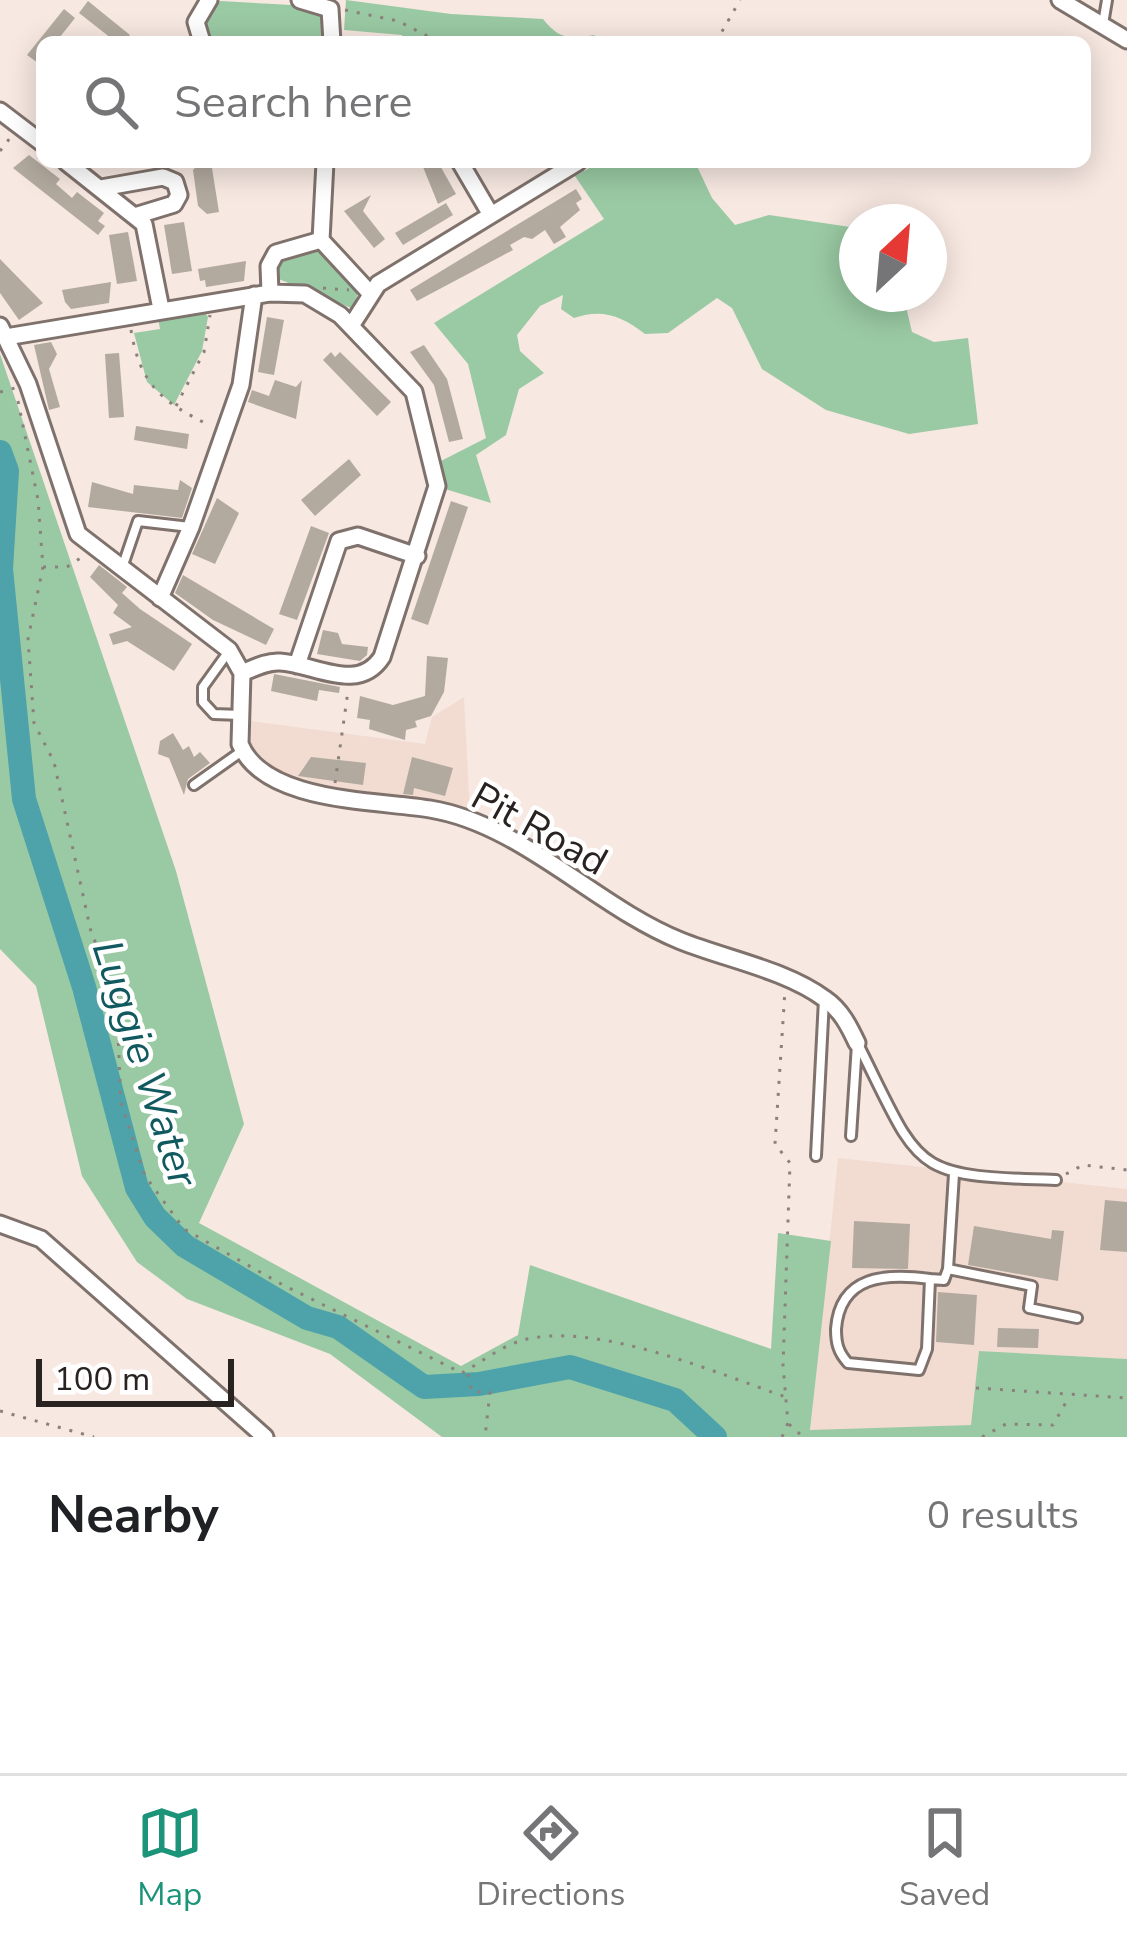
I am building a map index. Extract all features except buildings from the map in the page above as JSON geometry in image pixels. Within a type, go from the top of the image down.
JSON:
[{"type":"street","points":[[200,36],[196,22],[209,0]]},
{"type":"street","points":[[300,0],[330,9],[332,36]]},
{"type":"street","points":[[1060,0],[1127,40]]},
{"type":"street","points":[[0,111],[36,136]]},
{"type":"street","points":[[74,168],[138,215],[161,309]]},
{"type":"street","points":[[325,168],[321,240],[363,287]]},
{"type":"street","points":[[464,168],[491,215]]},
{"type":"street","points":[[351,326],[363,287],[568,168]]},
{"type":"street","points":[[100,188],[163,177],[175,182],[179,190],[174,204],[138,215]]},
{"type":"street","points":[[160,598],[191,527],[245,368],[269,266],[276,253],[321,240]]},
{"type":"street","points":[[242,673],[276,662],[350,677],[376,667],[382,658],[437,486],[416,398],[351,326],[305,294],[262,294],[3,332],[28,384],[71,523],[230,650],[242,673],[242,751]]},
{"type":"street","points":[[297,664],[339,541],[358,536],[417,556]]},
{"type":"street","name":"Pit Road","points":[[242,751],[297,792],[439,811],[517,845],[675,939],[824,998],[845,1018],[857,1042]]},
{"type":"street","points":[[0,1224],[41,1239],[265,1437]]},
{"type":"lane","points":[[1103,25],[1107,0]]},
{"type":"lane","points":[[122,568],[139,521],[191,527]]},
{"type":"lane","points":[[230,650],[203,687],[202,702],[214,715],[243,714]]},
{"type":"lane","points":[[194,785],[242,751]]},
{"type":"lane","points":[[816,1156],[824,998]]},
{"type":"lane","points":[[850,1136],[857,1042]]},
{"type":"lane","points":[[857,1042],[905,1139],[929,1165],[954,1174],[1056,1180]]},
{"type":"lane","points":[[930,1279],[927,1349],[919,1370],[848,1364],[836,1338],[839,1302],[846,1294],[888,1276],[930,1279],[944,1280],[954,1174]]},
{"type":"lane","points":[[948,1269],[1032,1286],[1029,1308],[1077,1318]]},
{"type":"path","points":[[719,36],[740,0]]},
{"type":"path","points":[[330,9],[398,21],[427,36]]},
{"type":"path","points":[[0,151],[19,125]]},
{"type":"path","points":[[305,294],[313,288],[347,291],[363,287]]},
{"type":"path","points":[[175,409],[204,352],[213,301]]},
{"type":"path","points":[[128,314],[146,382],[175,409],[223,431]]},
{"type":"path","points":[[15,388],[38,500],[43,567],[28,639],[34,723],[54,762],[91,932],[116,990],[122,1103],[145,1176],[184,1229],[283,1286],[462,1373],[520,1341],[577,1337],[638,1350],[785,1397]]},
{"type":"path","points":[[43,567],[67,567],[80,559]]},
{"type":"path","points":[[333,795],[350,677]]},
{"type":"path","points":[[782,1437],[788,1423],[790,1163],[775,1144],[785,981]]},
{"type":"path","points":[[1056,1180],[1083,1165],[1127,1170]]},
{"type":"path","points":[[467,1371],[472,1392],[490,1392],[485,1437]]},
{"type":"path","points":[[976,1388],[1127,1398]]},
{"type":"path","points":[[982,1437],[1006,1424],[1053,1425],[1070,1395]]},
{"type":"path","points":[[0,1411],[94,1437]]},
{"type":"path","points":[[788,1423],[802,1437]]},
{"type":"shaded area","points":[[464,697],[470,815],[402,798],[298,785],[249,752],[251,721],[425,744],[432,717]]},
{"type":"shaded area","points":[[838,1158],[1127,1189],[1127,1359],[980,1351],[971,1425],[810,1431]]},
{"type":"green space","points":[[346,0],[451,14],[543,19],[565,36],[402,36],[344,30]]},
{"type":"green space","points":[[212,4],[310,6],[326,22],[326,36],[206,36],[201,26]]},
{"type":"green space","points":[[589,168],[698,168],[712,198],[735,225],[769,215],[839,225],[839,312],[907,312],[912,332],[934,342],[968,338],[978,424],[909,434],[826,410],[762,369],[732,308],[717,298],[668,333],[645,334],[611,316],[574,318],[561,309],[563,295],[540,306],[517,335],[520,351],[544,373],[519,389],[506,435],[476,455],[491,503],[445,489],[441,461],[486,438],[468,364],[434,323],[604,219],[575,176]]},
{"type":"green space","points":[[319,248],[358,291],[354,309],[276,278],[276,261]]},
{"type":"green space","points":[[204,311],[208,317],[202,351],[174,405],[147,382],[134,333],[160,329],[158,318]]},
{"type":"green space","points":[[0,354],[176,871],[244,1124],[199,1223],[461,1366],[518,1335],[530,1265],[771,1349],[778,1233],[831,1241],[810,1430],[971,1425],[979,1351],[1127,1359],[1127,1437],[442,1437],[330,1354],[187,1299],[137,1262],[82,1176],[36,986],[0,949]]},
{"type":"waterway","name":"Luggie Water","points":[[0,452],[7,471],[1,569],[24,799],[84,987],[137,1188],[155,1217],[185,1246],[307,1318],[338,1327],[424,1387],[479,1384],[570,1367],[675,1400],[715,1437]]}]
